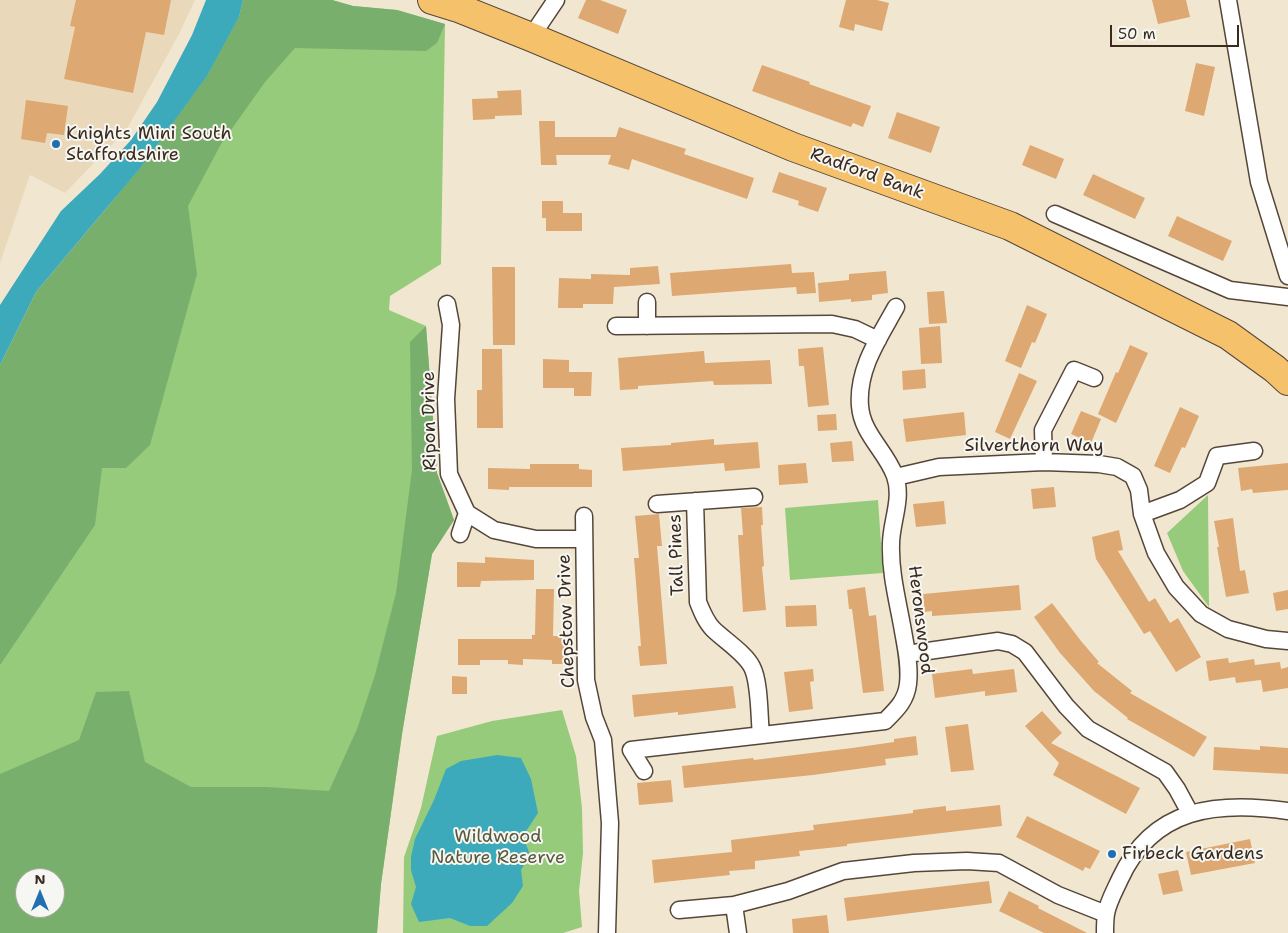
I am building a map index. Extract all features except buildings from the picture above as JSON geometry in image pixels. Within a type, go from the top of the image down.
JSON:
[{"type":"highway","name":"Radford Bank","points":[[432,0],[461,9],[531,37],[793,147],[1010,226],[1228,334],[1287,380]]},
{"type":"street","points":[[531,37],[556,0]]},
{"type":"street","points":[[1228,0],[1259,182],[1288,276]]},
{"type":"street","points":[[1055,214],[1230,290],[1288,297]]},
{"type":"street","points":[[647,302],[647,326]]},
{"type":"street","name":"Ripon Drive","points":[[447,304],[455,325],[446,399],[449,474],[467,513]]},
{"type":"street","name":"Heronswood","points":[[644,771],[631,750],[884,721],[901,706],[908,685],[907,654],[893,578],[890,543],[898,496],[896,477],[882,450],[867,431],[860,407],[860,383],[865,365],[896,307]]},
{"type":"street","points":[[616,326],[832,324],[855,329],[878,340]]},
{"type":"street","points":[[1044,462],[1043,430],[1074,370],[1094,378]]},
{"type":"street","points":[[1142,514],[1180,500],[1207,483],[1217,456],[1254,451]]},
{"type":"street","name":"Silverthorn Way","points":[[896,477],[939,467],[1044,462],[1099,464],[1117,467],[1133,476],[1139,490],[1142,514],[1156,553],[1176,588],[1201,614],[1228,628],[1266,639],[1288,641]]},
{"type":"street","name":"Tall Pines","points":[[657,504],[754,497]]},
{"type":"street","name":"Tall Pines","points":[[695,501],[698,602],[703,615],[712,628],[752,666],[756,685],[761,736]]},
{"type":"street","points":[[460,534],[467,513],[494,530],[536,539],[584,539]]},
{"type":"street","name":"Chepstow Drive","points":[[584,516],[586,680],[594,717],[603,740],[610,823],[607,933]]},
{"type":"street","points":[[907,654],[998,641],[1012,644],[1025,652],[1066,706],[1088,729],[1165,772],[1190,813]]},
{"type":"street","points":[[1104,933],[1106,914],[1128,860],[1144,841],[1164,825],[1190,813],[1227,807],[1264,807],[1288,811]]},
{"type":"street","points":[[679,910],[734,905],[788,891],[843,872],[914,863],[967,861],[999,863],[1058,895],[1106,914]]},
{"type":"street","points":[[734,905],[738,933]]},
{"type":"shaded area","name":"Knights Mini South Staffordshire","points":[[0,0],[195,0],[179,34],[127,129],[65,193],[30,175],[0,263]]},
{"type":"green space","points":[[243,0],[332,0],[353,6],[397,10],[445,24],[441,264],[390,296],[389,310],[426,326],[437,473],[454,520],[432,554],[402,734],[381,884],[377,933],[0,933],[0,365],[239,17]]},
{"type":"green space","points":[[243,0],[332,0],[353,6],[397,10],[445,24],[437,43],[426,51],[295,48],[265,82],[221,144],[188,206],[197,274],[150,445],[126,468],[102,468],[95,525],[0,665],[0,365],[36,292],[141,167],[207,76],[239,17]]},
{"type":"green space","points":[[426,326],[437,473],[454,520],[432,554],[402,734],[381,884],[377,933],[0,933],[0,774],[79,740],[96,692],[129,691],[145,762],[191,787],[267,787],[329,791],[357,729],[375,675],[396,593],[412,470],[410,342]]},
{"type":"green space","points":[[1208,495],[1209,607],[1183,571],[1167,533]]},
{"type":"green space","points":[[878,500],[883,573],[790,580],[785,508]]},
{"type":"green space","name":"Wildwood Nature Reserve","points":[[562,710],[576,756],[582,808],[583,853],[579,891],[582,927],[563,933],[403,933],[404,857],[421,808],[437,736],[492,721]]},
{"type":"water","points":[[206,0],[243,0],[239,17],[207,76],[141,167],[36,292],[0,365],[0,305],[61,211],[100,174],[131,140],[157,102],[192,35]]},
{"type":"water","points":[[497,755],[521,758],[531,779],[538,813],[523,836],[530,855],[521,870],[523,886],[512,903],[487,926],[470,926],[450,918],[419,922],[411,904],[416,887],[411,870],[411,857],[415,839],[434,800],[446,769],[461,761]]},
{"type":"place","name":"Knights Mini South Staffordshire","points":[[56,144]]},
{"type":"place","name":"Firbeck Gardens","points":[[1112,854]]}]
